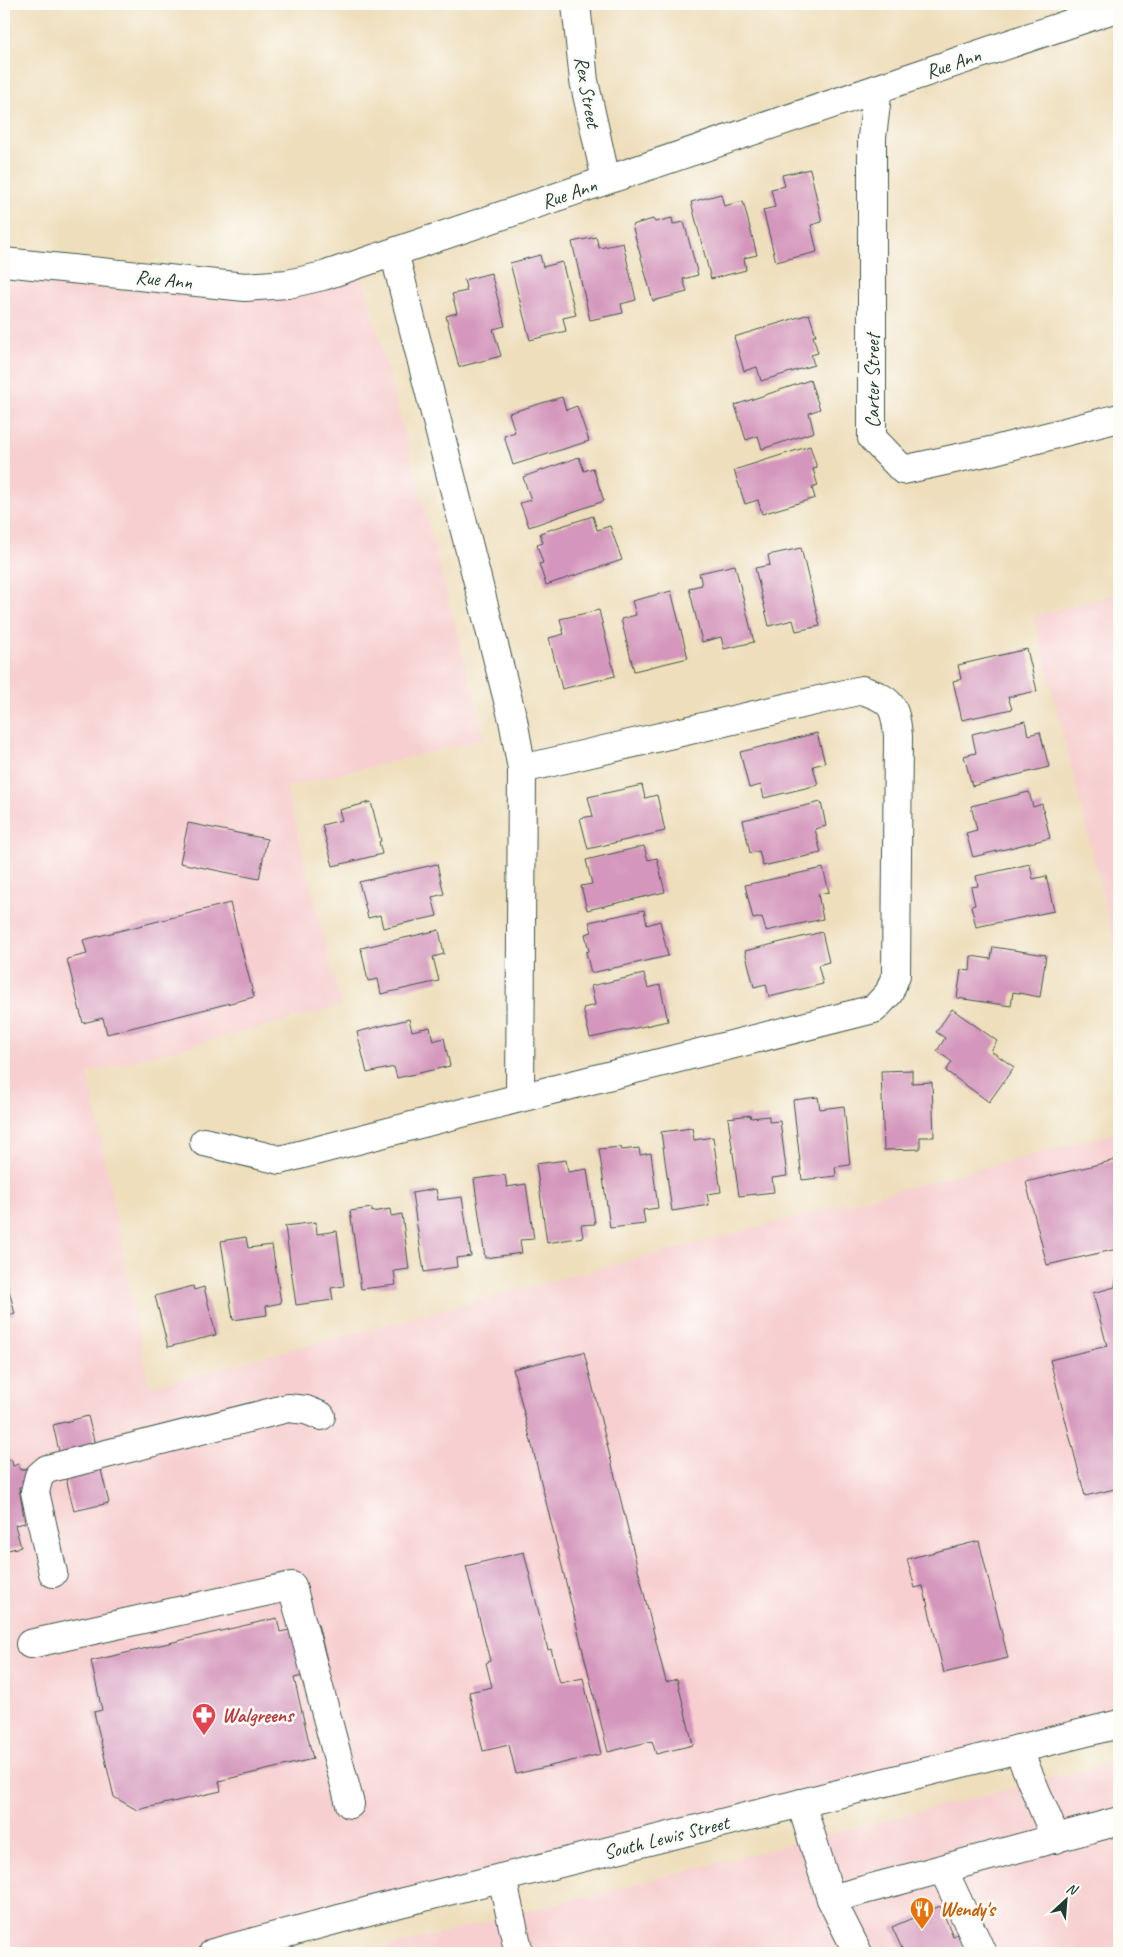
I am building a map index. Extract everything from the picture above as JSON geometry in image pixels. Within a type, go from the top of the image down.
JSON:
[{"type":"street","name":"Rex Street","points":[[576,4],[584,81],[606,180]]},
{"type":"street","name":"Rue Ann","points":[[4,262],[245,287],[288,284],[322,276],[394,252],[1119,7]]},
{"type":"street","name":"Carter Street","points":[[878,88],[872,138],[872,438],[903,470],[995,450],[1119,418]]},
{"type":"street","points":[[394,252],[513,720],[522,769],[520,1098]]},
{"type":"street","points":[[204,1142],[280,1160],[874,1009],[889,993],[896,975],[898,736],[896,714],[884,697],[862,690],[522,769]]},
{"type":"street","points":[[53,1573],[35,1492],[39,1476],[47,1468],[288,1408],[306,1410],[321,1416]]},
{"type":"street","points":[[30,1644],[292,1586],[350,1804]]},
{"type":"street","name":"South Lewis Street","points":[[213,1953],[502,1878],[1119,1724]]},
{"type":"street","points":[[1018,1749],[1056,1839]]},
{"type":"street","points":[[801,1803],[831,1899],[858,1953]]},
{"type":"street","points":[[831,1899],[1119,1821]]},
{"type":"street","points":[[943,1869],[982,1953]]},
{"type":"street","points":[[502,1878],[519,1953]]},
{"type":"shaded area","points":[[363,277],[485,739],[286,787],[341,1006],[88,1073],[149,1387],[1119,1132],[1119,1726],[199,1953],[4,1953],[4,281],[252,300]]},
{"type":"shaded area","points":[[1119,594],[1119,960],[1034,616]]},
{"type":"shaded area","points":[[1119,1761],[1119,1953],[364,1953]]},
{"type":"building","points":[[810,169],[822,222],[811,225],[817,252],[776,262],[763,210],[775,207],[771,189],[785,186],[782,175]]},
{"type":"building","points":[[721,194],[724,206],[743,201],[757,255],[744,258],[746,270],[711,279],[691,202]]},
{"type":"building","points":[[672,218],[673,224],[684,222],[698,275],[683,279],[687,292],[653,301],[632,225],[653,219],[655,222]]},
{"type":"building","points":[[596,237],[599,248],[623,243],[636,300],[621,304],[623,313],[590,320],[572,242]]},
{"type":"building","points":[[540,255],[543,267],[562,262],[576,315],[563,318],[566,331],[530,340],[510,263]]},
{"type":"building","points":[[491,273],[505,326],[493,329],[501,356],[459,367],[446,316],[457,313],[452,294],[467,291],[464,280]]},
{"type":"building","points":[[809,314],[816,335],[813,336],[818,353],[811,355],[814,365],[761,381],[757,367],[744,371],[734,337]]},
{"type":"building","points":[[810,380],[820,409],[809,413],[814,432],[762,449],[758,436],[746,440],[735,405]]},
{"type":"building","points":[[562,397],[566,410],[577,406],[589,441],[513,465],[504,436],[515,432],[509,413]]},
{"type":"building","points":[[810,446],[817,468],[813,469],[818,486],[812,488],[815,498],[762,514],[758,500],[745,504],[734,470]]},
{"type":"building","points":[[579,457],[584,471],[593,468],[604,501],[529,527],[520,503],[531,500],[523,477]]},
{"type":"building","points":[[593,516],[597,530],[610,526],[622,560],[546,585],[539,564],[543,563],[537,545],[543,543],[540,533]]},
{"type":"building","points":[[801,548],[820,626],[796,631],[793,620],[769,626],[755,568],[770,565],[768,555]]},
{"type":"building","points":[[735,565],[754,642],[724,649],[721,637],[702,642],[689,588],[702,585],[699,573]]},
{"type":"building","points":[[671,591],[688,658],[634,671],[621,619],[636,615],[632,601]]},
{"type":"building","points":[[599,610],[615,676],[562,689],[549,638],[564,634],[560,619]]},
{"type":"building","points":[[1027,649],[1037,691],[1008,697],[1012,709],[962,720],[953,681],[961,679],[958,665]]},
{"type":"building","points":[[1025,721],[1028,735],[1040,732],[1049,767],[972,786],[964,756],[976,753],[972,734]]},
{"type":"building","points":[[817,733],[825,763],[813,766],[818,785],[764,798],[761,785],[749,788],[740,752]]},
{"type":"building","points":[[642,785],[645,798],[657,795],[665,831],[588,849],[580,818],[593,816],[588,797]]},
{"type":"building","points":[[1029,792],[1033,807],[1042,804],[1050,838],[973,857],[966,833],[977,830],[971,806]]},
{"type":"building","points":[[371,802],[381,841],[379,842],[382,854],[333,866],[322,825],[342,820],[339,810]]},
{"type":"building","points":[[821,802],[826,826],[815,829],[821,853],[763,866],[759,851],[750,853],[743,820]]},
{"type":"building","points":[[188,823],[267,839],[259,879],[180,863]]},
{"type":"building","points":[[644,846],[648,860],[657,858],[665,892],[587,910],[581,886],[592,884],[586,860]]},
{"type":"building","points":[[437,864],[444,894],[432,897],[437,916],[383,928],[380,915],[368,918],[359,882]]},
{"type":"building","points":[[1030,864],[1033,879],[1046,876],[1054,911],[976,927],[971,906],[975,905],[971,887],[978,886],[976,876]]},
{"type":"building","points":[[823,868],[829,892],[818,894],[823,919],[766,931],[762,917],[753,919],[745,885]]},
{"type":"building","points":[[230,903],[254,997],[107,1034],[103,1018],[83,1023],[67,959],[87,954],[83,940]]},
{"type":"building","points":[[644,910],[647,925],[660,921],[668,956],[591,973],[586,952],[589,951],[585,934],[592,932],[589,922]]},
{"type":"building","points":[[439,930],[444,954],[433,957],[439,981],[381,994],[378,979],[368,981],[361,948]]},
{"type":"building","points":[[822,932],[829,962],[818,965],[823,984],[769,997],[766,984],[754,987],[745,951]]},
{"type":"building","points":[[993,947],[1046,955],[1040,997],[1013,992],[1011,1006],[957,998],[961,970],[970,971],[971,956],[991,959]]},
{"type":"building","points":[[644,974],[648,988],[660,985],[668,1021],[590,1038],[583,1008],[595,1005],[591,986]]},
{"type":"building","points":[[952,1009],[997,1041],[991,1051],[1014,1067],[989,1102],[946,1071],[952,1062],[937,1051],[945,1038],[936,1032]]},
{"type":"building","points":[[409,1019],[412,1031],[430,1027],[433,1041],[444,1038],[450,1066],[397,1078],[394,1067],[367,1073],[357,1032]]},
{"type":"building","points":[[912,1070],[912,1083],[932,1082],[934,1137],[920,1137],[920,1149],[884,1150],[881,1071]]},
{"type":"building","points":[[818,1097],[820,1109],[844,1106],[850,1165],[835,1167],[836,1176],[802,1180],[793,1100]]},
{"type":"building","points":[[750,1115],[751,1118],[769,1116],[769,1122],[780,1121],[787,1176],[772,1178],[774,1192],[739,1196],[728,1118]]},
{"type":"building","points":[[692,1128],[694,1140],[713,1137],[721,1192],[707,1194],[709,1205],[672,1211],[661,1132]]},
{"type":"building","points":[[621,1147],[622,1150],[639,1148],[640,1155],[651,1153],[658,1208],[643,1210],[645,1224],[610,1228],[599,1149]]},
{"type":"building","points":[[1119,1159],[1119,1256],[1117,1249],[1047,1265],[1026,1182]]},
{"type":"building","points":[[566,1160],[568,1172],[587,1169],[595,1224],[581,1225],[583,1237],[547,1243],[536,1164]]},
{"type":"building","points":[[505,1175],[507,1187],[526,1184],[534,1239],[520,1240],[522,1253],[485,1258],[474,1179]]},
{"type":"building","points":[[436,1189],[438,1200],[462,1197],[471,1256],[456,1258],[457,1267],[424,1272],[412,1193]]},
{"type":"building","points":[[372,1208],[372,1212],[390,1209],[391,1216],[402,1214],[409,1269],[394,1271],[396,1285],[361,1289],[350,1211]]},
{"type":"building","points":[[316,1222],[317,1234],[337,1231],[344,1286],[331,1288],[333,1300],[296,1305],[285,1226]]},
{"type":"building","points":[[246,1237],[248,1248],[272,1245],[281,1303],[266,1306],[267,1315],[233,1320],[221,1241]]},
{"type":"building","points":[[1118,1269],[1119,1488],[1085,1496],[1050,1360],[1107,1346],[1093,1293],[1115,1287]]},
{"type":"building","points":[[4,1270],[15,1314],[4,1317]]},
{"type":"building","points":[[193,1286],[194,1290],[204,1287],[216,1335],[168,1347],[155,1296]]},
{"type":"building","points":[[584,1352],[666,1682],[677,1679],[693,1745],[656,1754],[652,1741],[608,1752],[513,1369]]},
{"type":"building","points":[[88,1416],[109,1503],[74,1511],[64,1470],[22,1480],[24,1486],[19,1487],[25,1523],[15,1525],[21,1547],[4,1551],[4,1440],[9,1460],[12,1460],[13,1466],[18,1464],[20,1470],[61,1460],[53,1425]]},
{"type":"building","points":[[979,1541],[1008,1658],[944,1673],[923,1586],[915,1588],[907,1559]]},
{"type":"building","points":[[524,1552],[548,1650],[551,1649],[560,1683],[583,1678],[601,1754],[516,1774],[509,1745],[483,1751],[469,1692],[492,1687],[486,1663],[490,1661],[466,1566]]},
{"type":"building","name":"Walgreens","points":[[277,1618],[280,1632],[318,1624],[329,1670],[294,1678],[313,1759],[219,1781],[221,1791],[137,1810],[114,1797],[94,1712],[102,1710],[91,1661]]},
{"type":"building","name":"Wendy's","points":[[940,1906],[953,1936],[960,1933],[973,1953],[904,1953],[892,1927]]},
{"type":"place","name":"Walgreens","points":[[204,1736]]},
{"type":"place","name":"Wendy's","points":[[922,1930]]}]
